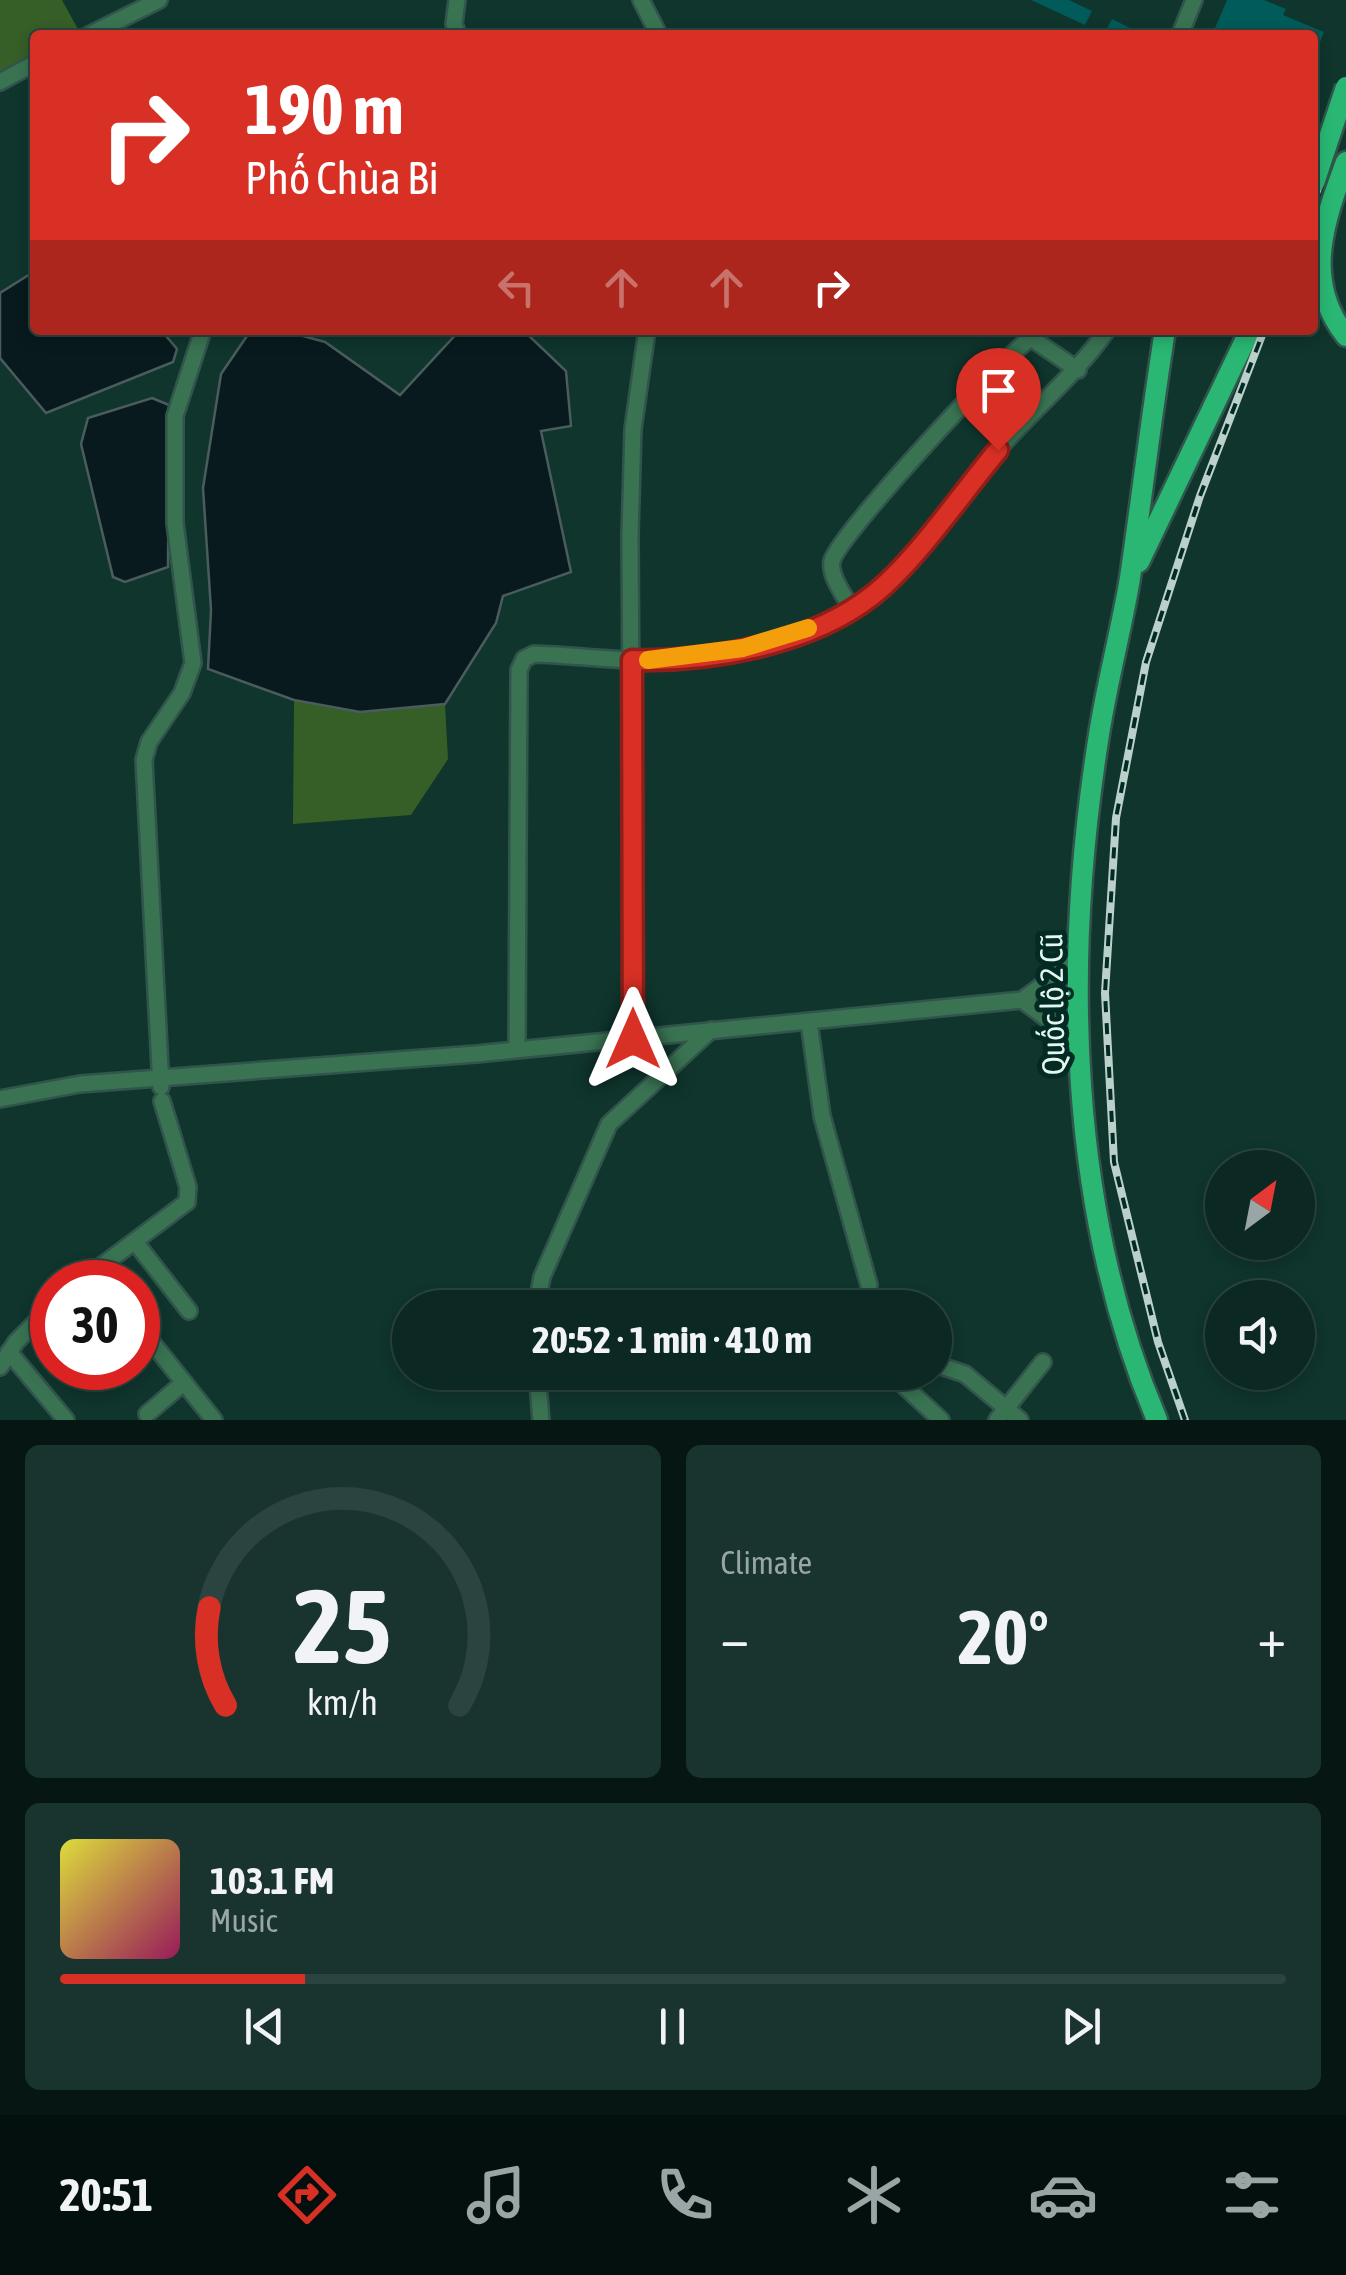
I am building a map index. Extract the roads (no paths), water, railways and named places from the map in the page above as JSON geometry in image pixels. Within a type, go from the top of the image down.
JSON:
[{"type":"main road","points":[[1318,169],[1346,87]]},
{"type":"main road","points":[[1318,147],[1346,153]]},
{"type":"main road","points":[[1346,162],[1335,192],[1318,271],[1322,296],[1346,336]]},
{"type":"main road","name":"Quốc lộ 2 Cũ","points":[[1157,1420],[1102,1236],[1089,1166],[1078,960],[1098,742],[1129,582],[1164,335]]},
{"type":"main road","name":"Quốc lộ 2 Cũ","points":[[1129,582],[1248,335]]},
{"type":"street","points":[[119,28],[159,0]]},
{"type":"street","points":[[456,30],[457,0]]},
{"type":"street","points":[[641,0],[656,30]]},
{"type":"street","points":[[1182,30],[1194,0]]},
{"type":"street","points":[[0,82],[30,66]]},
{"type":"street","points":[[118,1260],[187,1202],[188,1188],[162,1090],[144,760],[148,742],[182,693],[192,663],[175,523],[175,416],[202,335]]},
{"type":"street","points":[[633,1039],[633,429],[646,335]]},
{"type":"street","points":[[517,1049],[519,670],[524,660],[534,654],[665,660],[780,640],[852,610],[889,578],[1002,446],[1078,370],[1104,335]]},
{"type":"street","points":[[852,610],[833,575],[834,555],[861,517],[948,422],[1031,338],[1078,370]]},
{"type":"street","points":[[0,1099],[80,1084],[162,1090],[517,1049],[1022,1000],[1078,960]]},
{"type":"street","points":[[1022,1000],[1081,1044]]},
{"type":"street","points":[[809,1022],[822,1116],[870,1285]]},
{"type":"street","points":[[542,1290],[556,1243],[609,1124],[711,1030]]},
{"type":"street","points":[[136,1243],[188,1311]]},
{"type":"street","points":[[0,1367],[30,1330]]},
{"type":"street","points":[[9,1352],[66,1420]]},
{"type":"street","points":[[160,1354],[214,1420]]},
{"type":"street","points":[[1002,1414],[1043,1362]]},
{"type":"street","points":[[952,1369],[966,1374],[1002,1414],[1020,1420]]},
{"type":"street","points":[[147,1414],[182,1384]]},
{"type":"street","points":[[538,1390],[541,1420]]},
{"type":"street","points":[[908,1390],[940,1420]]},
{"type":"railway","points":[[1318,188],[1346,114]]},
{"type":"railway","points":[[1185,1420],[1158,1342],[1114,1162],[1105,993],[1116,818],[1146,662],[1200,496],[1262,335]]}]
